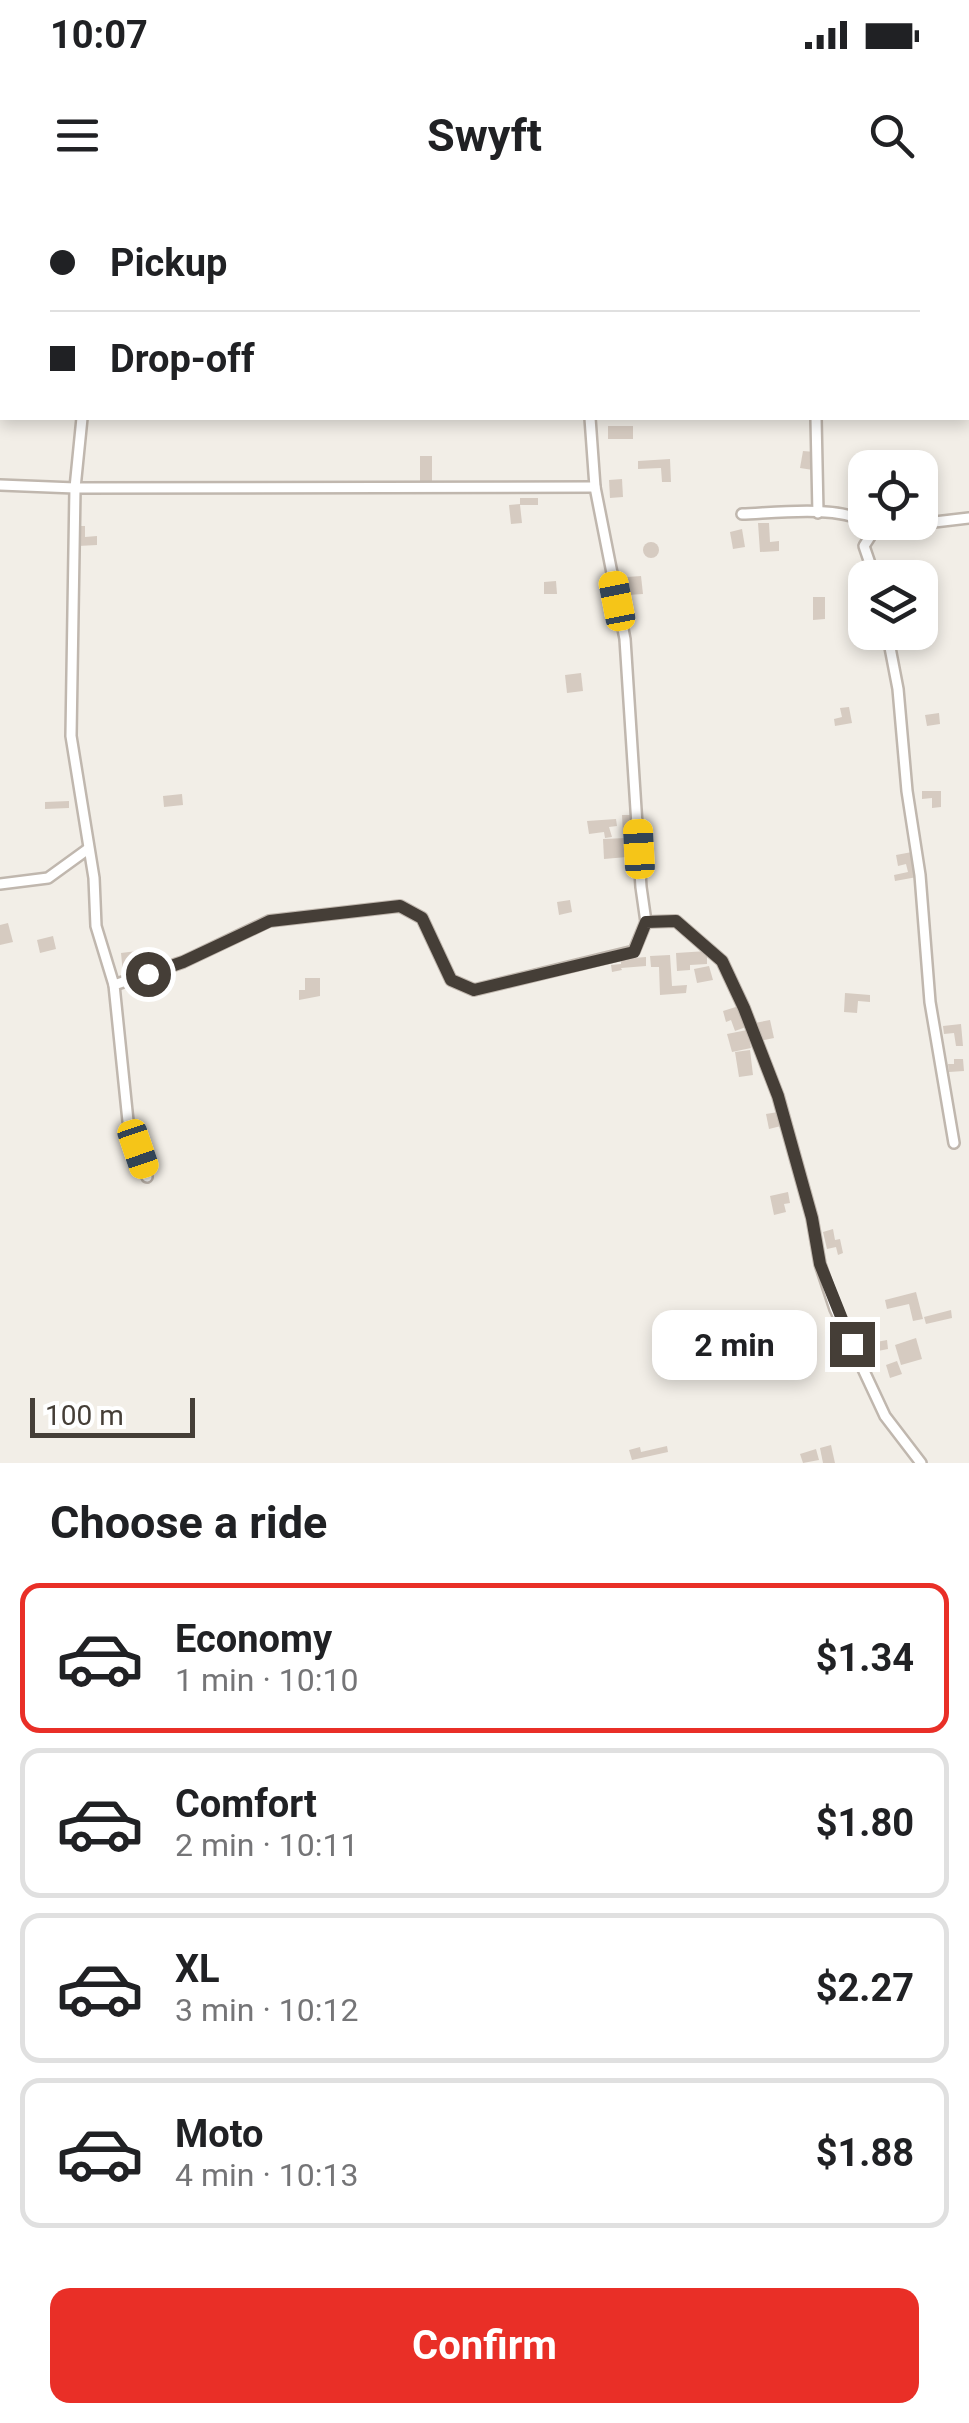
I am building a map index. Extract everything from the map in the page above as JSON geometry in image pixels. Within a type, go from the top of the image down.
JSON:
[{"type":"street","points":[[82,420],[75,488],[71,736],[94,878],[96,926],[114,985],[128,1121],[147,1177]]},
{"type":"street","points":[[114,985],[183,962],[270,921],[400,906],[422,918],[451,980],[474,990],[634,952],[646,922],[625,640],[595,487],[590,420]]},
{"type":"street","points":[[816,420],[818,513]]},
{"type":"street","points":[[0,485],[595,487]]},
{"type":"street","points":[[742,514],[848,517]]},
{"type":"street","points":[[938,520],[969,518]]},
{"type":"street","points":[[890,650],[920,875],[930,1002],[954,1143]]},
{"type":"street","points":[[0,884],[48,878],[88,849]]},
{"type":"street","points":[[646,922],[676,921],[722,961],[778,1096],[812,1218],[820,1264],[836,1309],[885,1416],[921,1463]]},
{"type":"building","points":[[608,426],[633,426],[633,439],[608,439]]},
{"type":"building","points":[[803,451],[815,452],[813,470],[800,468]]},
{"type":"building","points":[[420,456],[432,456],[432,481],[420,481]]},
{"type":"building","points":[[670,459],[671,482],[662,482],[661,468],[638,469],[638,461]]},
{"type":"building","points":[[622,479],[623,497],[610,498],[609,480]]},
{"type":"building","points":[[520,498],[538,498],[538,505],[520,505],[522,523],[511,524],[509,505],[520,504]]},
{"type":"building","points":[[758,523],[769,523],[770,542],[779,541],[779,551],[760,552]]},
{"type":"building","points":[[77,526],[85,526],[85,537],[97,536],[97,545],[78,546]]},
{"type":"building","points":[[742,529],[745,547],[733,549],[730,532]]},
{"type":"building","points":[[651,542],[659,550],[651,558],[643,550]]},
{"type":"building","points":[[641,576],[643,594],[628,595],[627,577]]},
{"type":"building","points":[[556,581],[557,594],[544,594],[544,582]]},
{"type":"building","points":[[813,597],[825,597],[825,619],[813,620]]},
{"type":"building","points":[[581,673],[583,691],[567,693],[565,675]]},
{"type":"building","points":[[849,707],[852,723],[835,726],[834,719],[842,717],[840,708]]},
{"type":"building","points":[[939,713],[940,724],[927,726],[925,715]]},
{"type":"building","points":[[922,791],[941,791],[941,807],[932,808],[932,798],[922,799]]},
{"type":"building","points":[[182,794],[183,805],[164,807],[163,796]]},
{"type":"building","points":[[69,801],[69,808],[45,809],[45,802]]},
{"type":"building","points":[[622,815],[631,815],[632,834],[623,835]]},
{"type":"building","points":[[616,819],[617,826],[609,827],[612,837],[605,838],[604,832],[589,834],[587,821]]},
{"type":"building","points":[[626,838],[627,857],[604,859],[603,839]]},
{"type":"building","points":[[912,852],[917,877],[895,881],[894,875],[908,872],[906,864],[898,866],[896,855]]},
{"type":"building","points":[[570,900],[572,912],[559,915],[557,902]]},
{"type":"building","points":[[8,923],[13,942],[0,945],[0,925]]},
{"type":"building","points":[[53,936],[56,949],[40,953],[37,940]]},
{"type":"building","points":[[137,951],[140,972],[123,974],[121,953]]},
{"type":"building","points":[[707,951],[707,964],[677,971],[676,953]]},
{"type":"building","points":[[670,955],[672,986],[687,985],[686,993],[660,995],[659,967],[651,967],[650,956]]},
{"type":"building","points":[[646,957],[646,966],[612,972],[611,965],[621,964],[621,959]]},
{"type":"building","points":[[709,966],[713,980],[697,983],[694,969]]},
{"type":"building","points":[[305,978],[320,978],[320,996],[299,1000],[299,990],[305,990]]},
{"type":"building","points":[[845,993],[870,995],[870,1002],[858,1001],[857,1013],[844,1012]]},
{"type":"building","points":[[739,1006],[746,1027],[735,1031],[731,1020],[726,1022],[723,1011]]},
{"type":"building","points":[[770,1020],[774,1038],[759,1041],[755,1023]]},
{"type":"building","points":[[961,1024],[963,1046],[956,1046],[954,1033],[944,1034],[943,1026]]},
{"type":"building","points":[[747,1030],[751,1048],[732,1052],[727,1034]]},
{"type":"building","points":[[750,1050],[753,1075],[739,1077],[735,1052]]},
{"type":"building","points":[[954,1059],[963,1059],[964,1071],[949,1072],[948,1064],[954,1064]]},
{"type":"building","points":[[778,1112],[781,1126],[769,1129],[766,1114]]},
{"type":"building","points":[[788,1192],[790,1203],[784,1204],[786,1212],[774,1215],[770,1196]]},
{"type":"building","points":[[833,1229],[843,1253],[838,1255],[836,1247],[827,1249],[823,1232]]},
{"type":"building","points":[[916,1292],[923,1319],[913,1321],[909,1304],[887,1309],[885,1300]]},
{"type":"building","points":[[951,1310],[952,1318],[926,1324],[924,1317]]},
{"type":"building","points":[[916,1338],[922,1359],[901,1365],[895,1345]]},
{"type":"building","points":[[887,1340],[888,1349],[868,1353],[866,1344]]},
{"type":"building","points":[[897,1361],[902,1374],[890,1378],[886,1365]]},
{"type":"building","points":[[831,1445],[835,1463],[823,1463],[820,1448]]},
{"type":"building","points":[[667,1446],[668,1452],[632,1460],[629,1450],[640,1447],[641,1452]]},
{"type":"building","points":[[816,1449],[819,1460],[803,1463],[800,1454]]},
{"type":"route","points":[[148,974],[270,921],[400,906],[422,918],[451,980],[474,990],[634,952],[646,922],[676,921],[722,961],[744,1008],[778,1096],[812,1218],[820,1264],[852,1344]]}]
